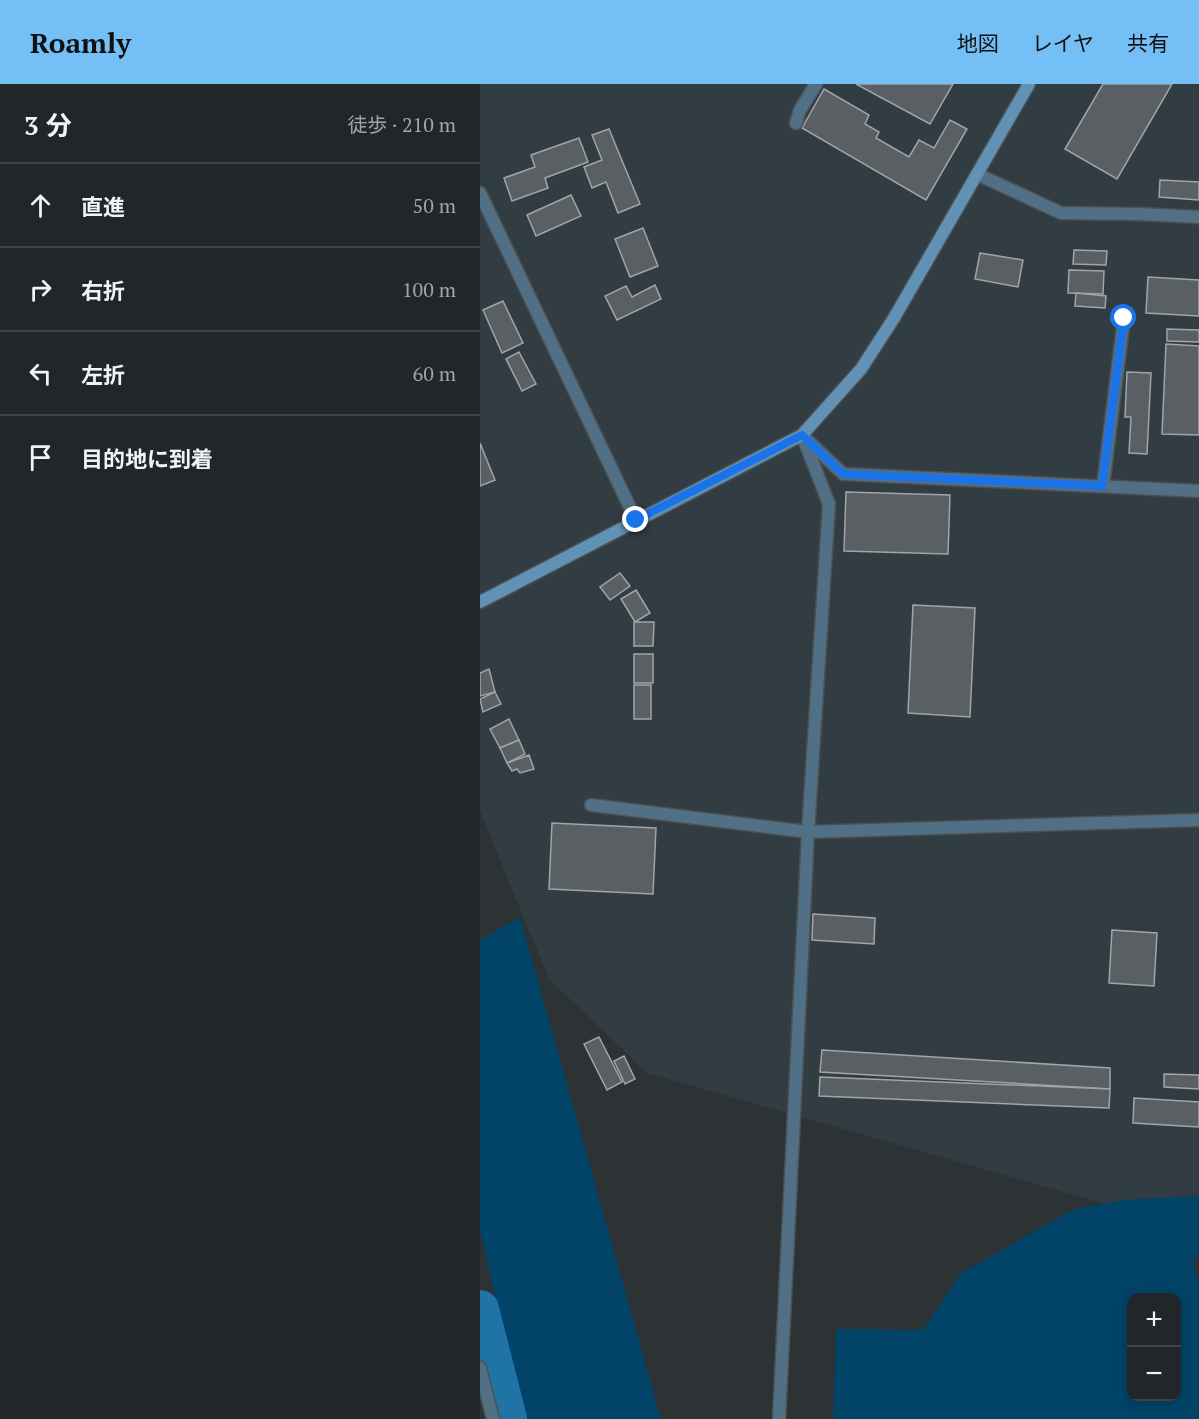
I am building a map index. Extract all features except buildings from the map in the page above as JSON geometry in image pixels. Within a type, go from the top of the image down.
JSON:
[{"type":"street","points":[[796,123],[800,110],[816,84]]},
{"type":"street","points":[[480,602],[802,435],[861,369],[894,318],[1029,84]]},
{"type":"street","points":[[977,174],[1061,213],[1199,217]]},
{"type":"street","points":[[480,193],[636,520]]},
{"type":"street","points":[[1102,486],[1124,318]]},
{"type":"street","points":[[802,435],[843,474],[1199,490]]},
{"type":"street","points":[[779,1419],[808,832],[829,504],[802,435]]},
{"type":"street","points":[[591,805],[808,832],[1199,820]]},
{"type":"street","points":[[480,1368],[493,1419]]},
{"type":"shaded area","points":[[480,84],[1199,84],[1199,1231],[647,1073],[549,979],[480,811]]},
{"type":"shaded area","points":[[520,917],[661,1419],[522,1419],[480,1229],[480,940]]},
{"type":"shaded area","points":[[1199,1196],[1199,1255],[1193,1261],[1199,1287],[1199,1419],[833,1419],[836,1329],[923,1330],[961,1273],[1074,1209],[1133,1199]]},
{"type":"waterway","points":[[480,1309],[508,1419]]},
{"type":"route","points":[[636,520],[802,435],[843,474],[1102,486],[1124,318]]}]
